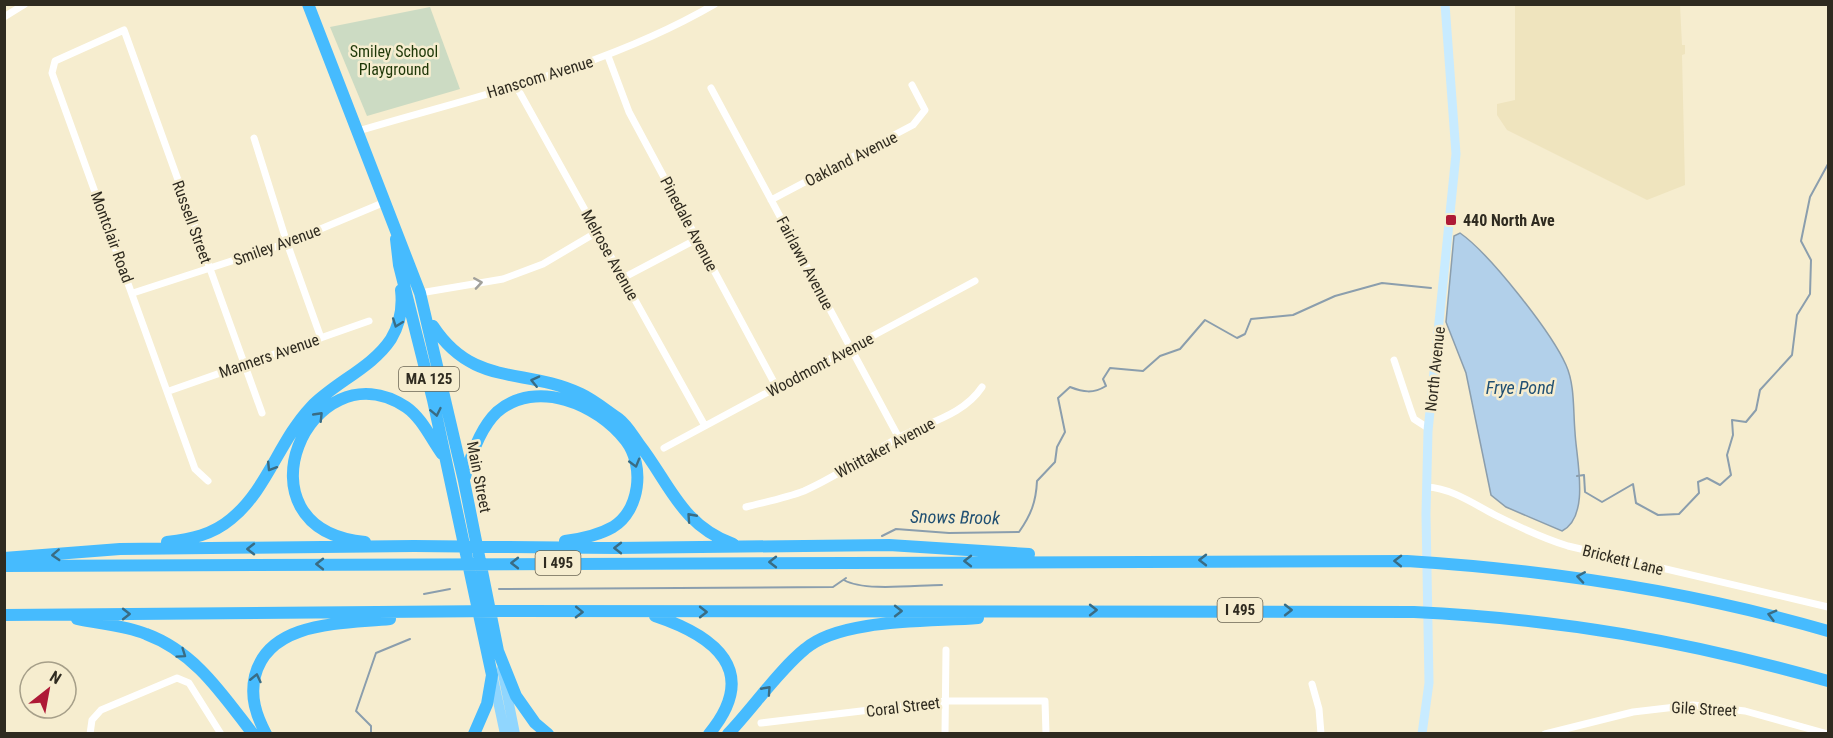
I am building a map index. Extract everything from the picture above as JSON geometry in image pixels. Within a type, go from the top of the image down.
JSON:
[{"type":"highway","name":"Main Street","points":[[308,4],[395,232],[408,257],[420,293],[464,481],[466,527]]},
{"type":"highway","name":"Main Street","points":[[395,232],[399,265],[416,324],[446,461],[466,527],[492,650],[492,675]]},
{"type":"highway","points":[[4,558],[120,549],[194,539],[222,526],[233,518],[253,495],[311,407],[373,358],[392,336],[402,307],[399,265]]},
{"type":"highway","points":[[426,315],[445,344],[463,360],[492,371],[582,394],[622,421],[647,453],[676,500],[703,531],[740,547]]},
{"type":"highway","points":[[414,546],[356,541],[330,534],[314,523],[303,511],[294,494],[293,459],[299,440],[327,407],[343,398],[364,393],[387,397],[407,408],[418,418],[446,461]]},
{"type":"highway","points":[[464,481],[470,458],[484,429],[496,413],[520,399],[536,396],[558,398],[578,404],[613,428],[626,442],[635,458],[638,476],[635,494],[625,516],[613,527],[584,538],[531,547]]},
{"type":"highway","points":[[120,549],[889,545],[1111,561]]},
{"type":"highway","name":"I 495","points":[[4,566],[1324,560],[1501,567],[1568,575],[1687,595],[1828,630]]},
{"type":"highway","points":[[728,734],[805,649],[830,633],[864,627],[1066,610]]},
{"type":"highway","name":"I 495","points":[[4,615],[1340,610],[1522,618],[1666,640],[1721,651],[1828,681]]},
{"type":"highway","points":[[266,734],[256,714],[253,689],[260,664],[275,644],[291,634],[313,628],[436,613]]},
{"type":"highway","points":[[645,613],[687,627],[708,639],[720,652],[729,668],[731,686],[728,704],[709,734]]},
{"type":"highway","points":[[47,614],[119,627],[165,643],[189,658],[216,684],[253,734]]},
{"type":"highway","points":[[492,650],[516,696],[535,723],[548,734]]},
{"type":"highway","points":[[474,734],[487,704],[492,675]]},
{"type":"main road","name":"North Avenue","points":[[1422,734],[1429,694],[1426,527],[1428,428],[1455,170],[1456,140],[1444,4]]},
{"type":"main road","name":"Main Street","points":[[492,650],[515,734]]},
{"type":"main road","name":"Main Street","points":[[492,675],[505,734]]},
{"type":"street","points":[[4,17],[25,4]]},
{"type":"street","name":"Hanscom Avenue","points":[[358,131],[608,56],[669,31],[715,4]]},
{"type":"street","name":"Russell Street","points":[[124,30],[262,413]]},
{"type":"street","name":"Montclair Road","points":[[124,30],[59,58],[52,68],[195,469],[208,481]]},
{"type":"street","name":"Pinedale Avenue","points":[[608,56],[629,112],[777,388]]},
{"type":"street","name":"Melrose Avenue","points":[[515,84],[705,426]]},
{"type":"street","name":"Oakland Avenue","points":[[771,200],[908,129],[925,110],[912,85]]},
{"type":"street","name":"Fairlawn Avenue","points":[[711,88],[899,438]]},
{"type":"street","points":[[254,138],[287,243],[321,338]]},
{"type":"street","name":"Smiley Avenue","points":[[133,293],[287,243],[385,202]]},
{"type":"street","points":[[420,293],[503,279],[543,264],[597,232]]},
{"type":"street","points":[[623,278],[697,238]]},
{"type":"street","name":"Woodmont Avenue","points":[[664,448],[975,281]]},
{"type":"street","name":"Manners Avenue","points":[[169,391],[369,321]]},
{"type":"street","points":[[1394,360],[1414,419],[1428,428]]},
{"type":"street","name":"Whittaker Avenue","points":[[746,507],[802,492],[899,438],[928,427],[975,398],[982,387]]},
{"type":"street","name":"Brickett Lane","points":[[1427,487],[1439,488],[1456,494],[1531,533],[1568,546],[1828,607]]},
{"type":"street","points":[[945,734],[946,651]]},
{"type":"street","points":[[90,734],[94,716],[106,707],[173,678],[184,679],[193,688],[220,734]]},
{"type":"street","points":[[1312,684],[1320,709],[1321,734]]},
{"type":"street","name":"Coral Street","points":[[761,723],[945,701],[1045,701],[1046,734]]},
{"type":"street","name":"Gile Street","points":[[1547,733],[1647,710],[1693,705],[1745,711],[1828,734]]},
{"type":"shaded area","points":[[1515,5],[1680,5],[1682,45],[1685,45],[1685,54],[1682,55],[1685,185],[1647,200],[1507,130],[1497,115],[1497,104],[1515,100]]},
{"type":"green space","name":"Smiley School Playground","points":[[430,7],[460,89],[367,116],[330,27]]},
{"type":"water","name":"Frye Pond","points":[[1460,233],[1473,243],[1519,294],[1547,333],[1569,373],[1580,486],[1576,513],[1571,524],[1562,531],[1506,507],[1491,495],[1466,373],[1446,322],[1454,236]]},
{"type":"waterway","name":"Snows Brook","points":[[1577,476],[1584,475],[1585,492],[1602,502],[1633,484],[1636,503],[1658,515],[1679,514],[1699,493],[1698,482],[1707,478],[1720,485],[1731,475],[1727,455],[1733,435],[1732,420],[1746,422],[1756,410],[1760,390],[1792,355],[1797,315],[1810,294],[1811,260],[1801,241],[1810,197],[1828,164]]},
{"type":"waterway","name":"Snows Brook","points":[[882,536],[896,529],[949,533],[1019,532],[1032,508],[1037,481],[1055,462],[1057,447],[1065,432],[1058,398],[1070,387],[1088,391],[1106,386],[1103,379],[1110,368],[1143,371],[1160,356],[1180,349],[1205,320],[1237,338],[1245,334],[1251,319],[1293,315],[1335,296],[1382,283],[1431,288]]},
{"type":"waterway","name":"Snows Brook","points":[[499,589],[833,587],[846,578]]},
{"type":"waterway","points":[[844,580],[853,584],[877,587],[942,585]]},
{"type":"waterway","name":"Snows Brook","points":[[424,594],[450,589]]},
{"type":"waterway","name":"Snows Brook","points":[[371,734],[371,726],[356,711],[376,653],[410,639]]},
{"type":"place","name":"440 North Ave","points":[[1451,220]]}]
